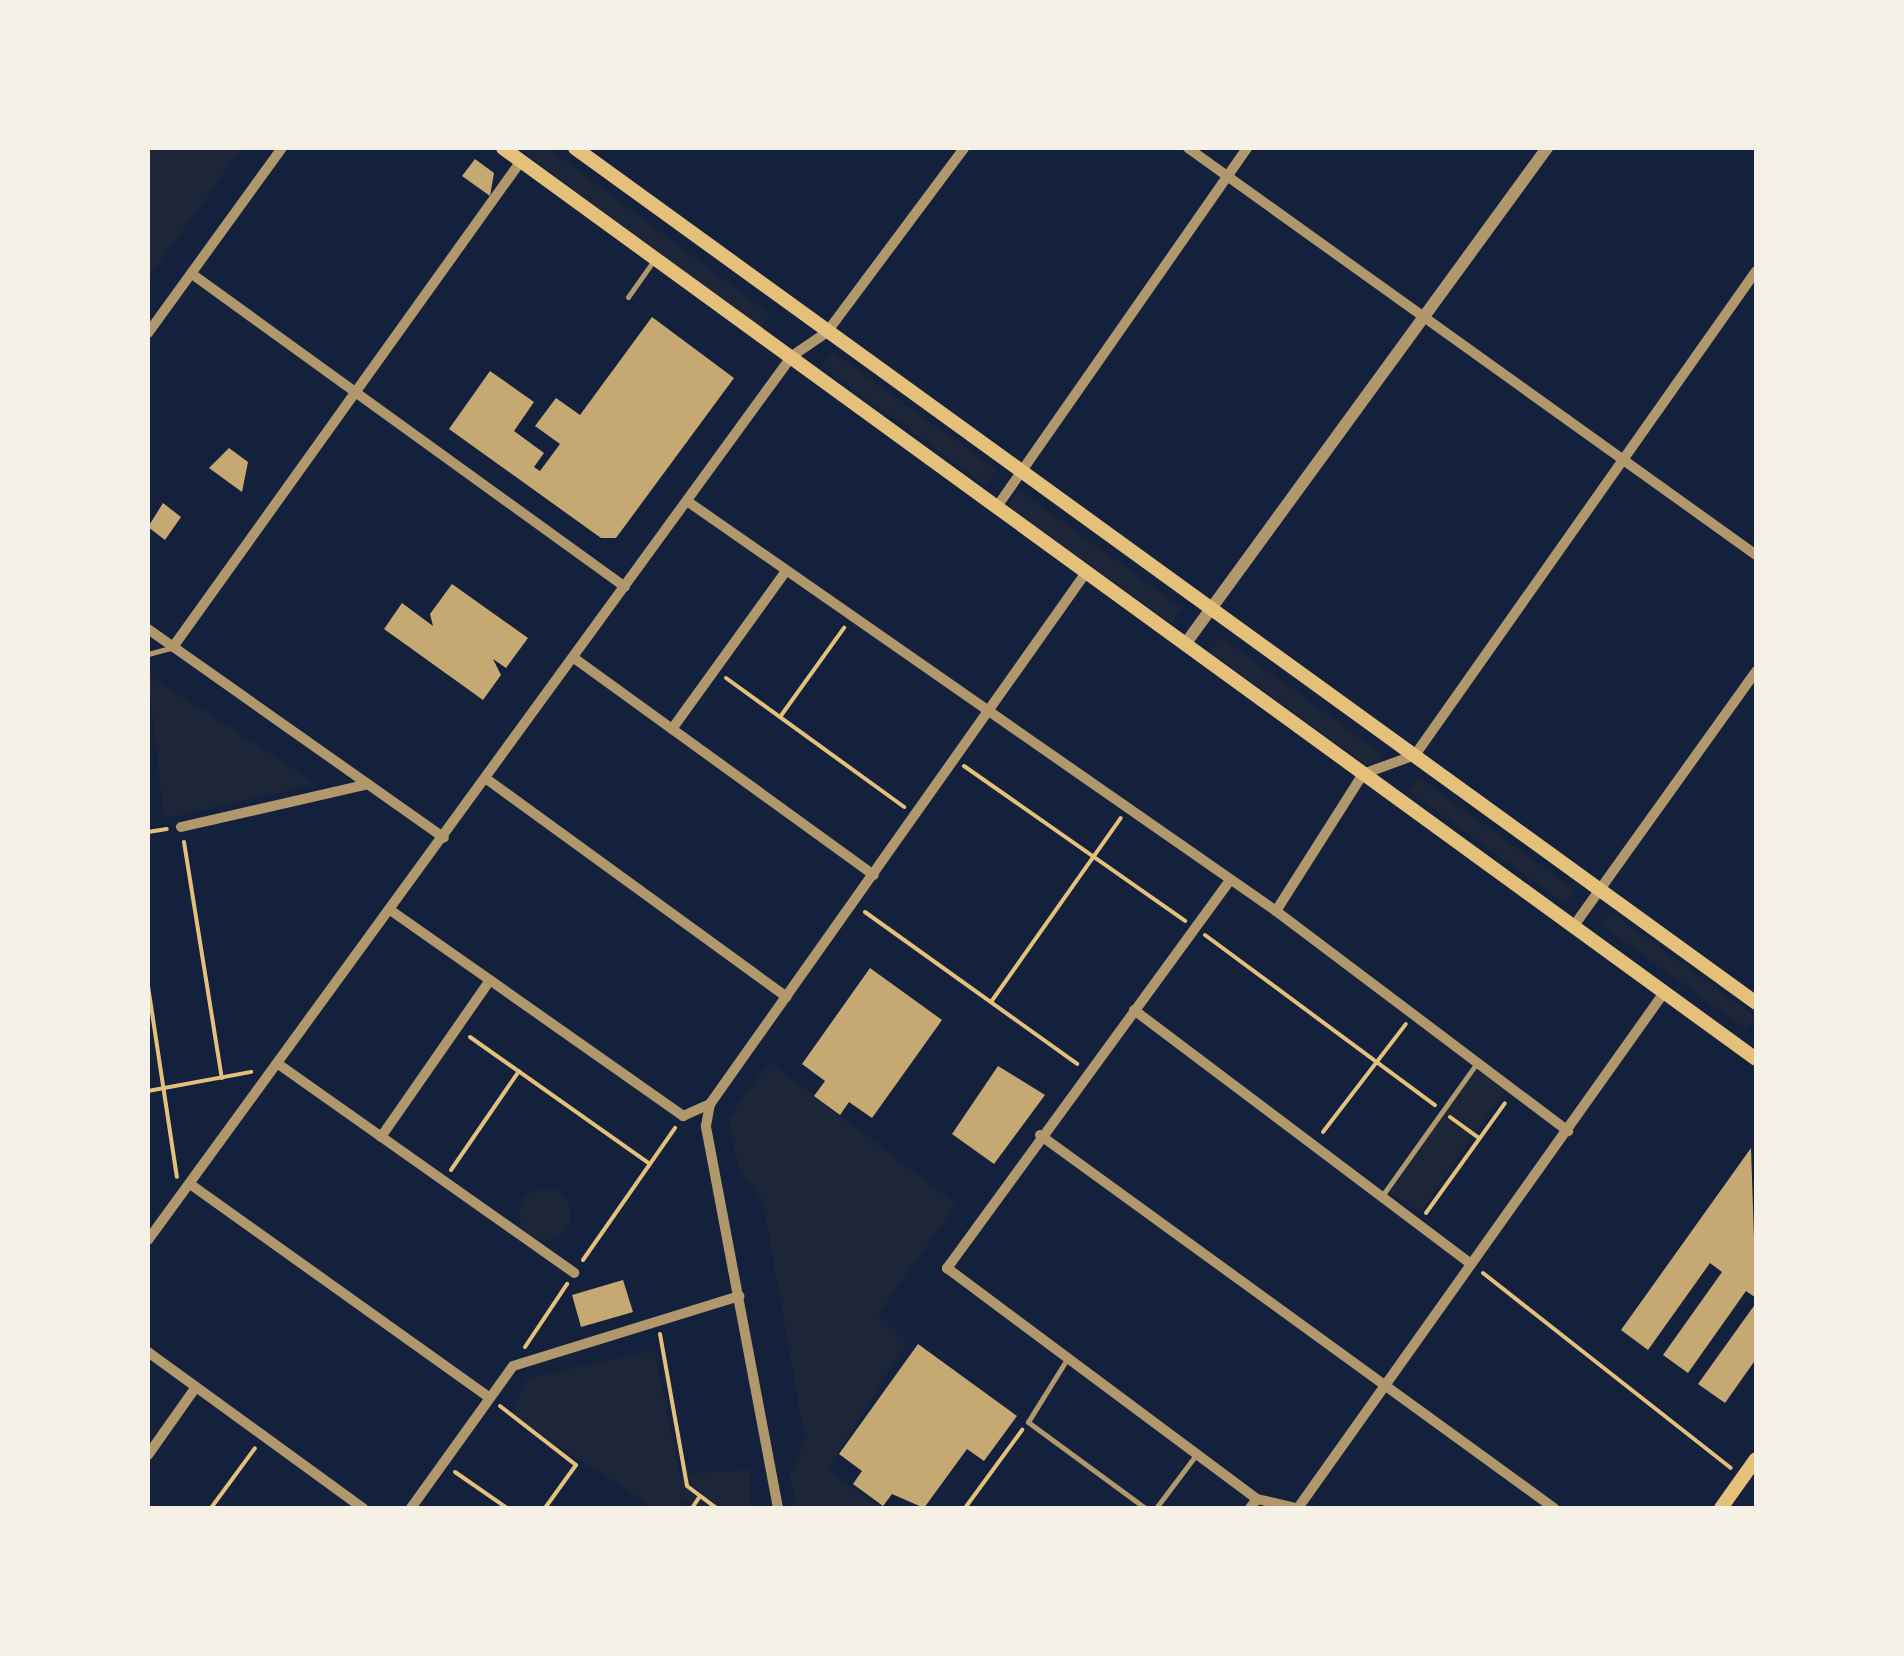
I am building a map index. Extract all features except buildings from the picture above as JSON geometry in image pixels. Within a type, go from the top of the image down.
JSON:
[{"type":"main road","points":[[502,148],[652,262],[792,356],[1085,574],[1756,1059]]},
{"type":"main road","points":[[575,148],[1756,1003]]},
{"type":"main road","points":[[1721,1508],[1756,1459]]},
{"type":"street","points":[[148,332],[282,148]]},
{"type":"street","points":[[148,1240],[393,912],[792,356],[827,332],[964,148]]},
{"type":"street","points":[[1188,148],[1756,555]]},
{"type":"street","points":[[996,508],[1247,148]]},
{"type":"street","points":[[1186,644],[1548,148]]},
{"type":"street","points":[[174,647],[521,161]]},
{"type":"street","points":[[1276,911],[1363,774],[1415,755],[1756,271]]},
{"type":"street","points":[[192,274],[625,587]]},
{"type":"street","points":[[688,501],[1228,883],[1276,911],[1568,1131]]},
{"type":"street","points":[[672,728],[786,570]]},
{"type":"street","points":[[393,912],[683,1116],[710,1104],[1085,574]]},
{"type":"street","points":[[148,628],[444,838]]},
{"type":"street","points":[[574,658],[874,875]]},
{"type":"street","points":[[1572,926],[1756,671]]},
{"type":"street","points":[[488,780],[787,997]]},
{"type":"street","points":[[181,827],[368,784]]},
{"type":"street","points":[[1228,883],[1040,1135],[947,1268],[1198,1453],[1254,1504],[1297,1508],[1391,1387],[1471,1264],[1664,994]]},
{"type":"street","points":[[381,1136],[490,980]]},
{"type":"street","points":[[1134,1010],[1310,1147],[1471,1264]]},
{"type":"street","points":[[280,1066],[574,1272]]},
{"type":"street","points":[[710,1104],[739,1296],[778,1508]]},
{"type":"street","points":[[1040,1135],[1554,1508]]},
{"type":"street","points":[[190,1184],[489,1398]]},
{"type":"street","points":[[148,1225],[160,1223]]},
{"type":"street","points":[[412,1508],[513,1366],[739,1296]]},
{"type":"street","points":[[148,1352],[362,1508]]},
{"type":"street","points":[[148,1455],[196,1388]]},
{"type":"street","points":[[1743,1478],[1756,1487]]},
{"type":"lane","points":[[628,297],[652,262]]},
{"type":"lane","points":[[148,654],[174,647]]},
{"type":"lane","points":[[1380,1198],[1476,1064]]},
{"type":"lane","points":[[1068,1357],[1028,1422],[1145,1508]]},
{"type":"lane","points":[[1156,1508],[1198,1453]]},
{"type":"path","points":[[780,717],[852,617]]},
{"type":"path","points":[[714,670],[916,816]]},
{"type":"path","points":[[955,760],[1196,929],[1479,1138]]},
{"type":"path","points":[[991,1002],[1126,809]]},
{"type":"path","points":[[148,832],[181,827],[222,1078]]},
{"type":"path","points":[[853,904],[1088,1072]]},
{"type":"path","points":[[148,986],[180,1196]]},
{"type":"path","points":[[1310,1147],[1412,1016]]},
{"type":"path","points":[[457,1028],[650,1164]]},
{"type":"path","points":[[148,1090],[280,1066]]},
{"type":"path","points":[[444,1180],[519,1071]]},
{"type":"path","points":[[1419,1223],[1514,1092]]},
{"type":"path","points":[[513,1366],[683,1116]]},
{"type":"path","points":[[1471,1264],[1743,1478]]},
{"type":"path","points":[[657,1320],[687,1486],[716,1508]]},
{"type":"path","points":[[489,1398],[576,1465],[545,1508]]},
{"type":"path","points":[[967,1508],[1028,1422]]},
{"type":"path","points":[[211,1508],[264,1436]]},
{"type":"path","points":[[443,1464],[507,1508]]},
{"type":"path","points":[[692,1508],[700,1496]]},
{"type":"shaded area","points":[[148,148],[242,148],[148,279]]},
{"type":"shaded area","points":[[519,148],[548,148],[771,315],[759,328]]},
{"type":"shaded area","points":[[833,352],[997,470],[986,485],[822,367]]},
{"type":"shaded area","points":[[1019,490],[1182,608],[1171,623],[1007,505]]},
{"type":"shaded area","points":[[1221,637],[1385,756],[1374,770],[1210,652]]},
{"type":"shaded area","points":[[148,674],[316,784],[164,819]]},
{"type":"shaded area","points":[[1420,778],[1575,890],[1565,904],[1408,791]]},
{"type":"shaded area","points":[[1611,912],[1756,1017],[1747,1030],[1601,925]]},
{"type":"shaded area","points":[[769,1062],[957,1204],[878,1314],[907,1343],[828,1469],[880,1508],[797,1508],[790,1475],[805,1440],[763,1202],[739,1167],[728,1119]]},
{"type":"shaded area","points":[[1474,1068],[1505,1090],[1420,1213],[1390,1192]]},
{"type":"shaded area","points":[[545,1188],[563,1196],[571,1214],[563,1232],[545,1240],[527,1232],[519,1214],[527,1196]]},
{"type":"shaded area","points":[[654,1350],[680,1474],[751,1470],[750,1508],[701,1508],[682,1498],[677,1508],[654,1508],[511,1416],[526,1379]]}]
